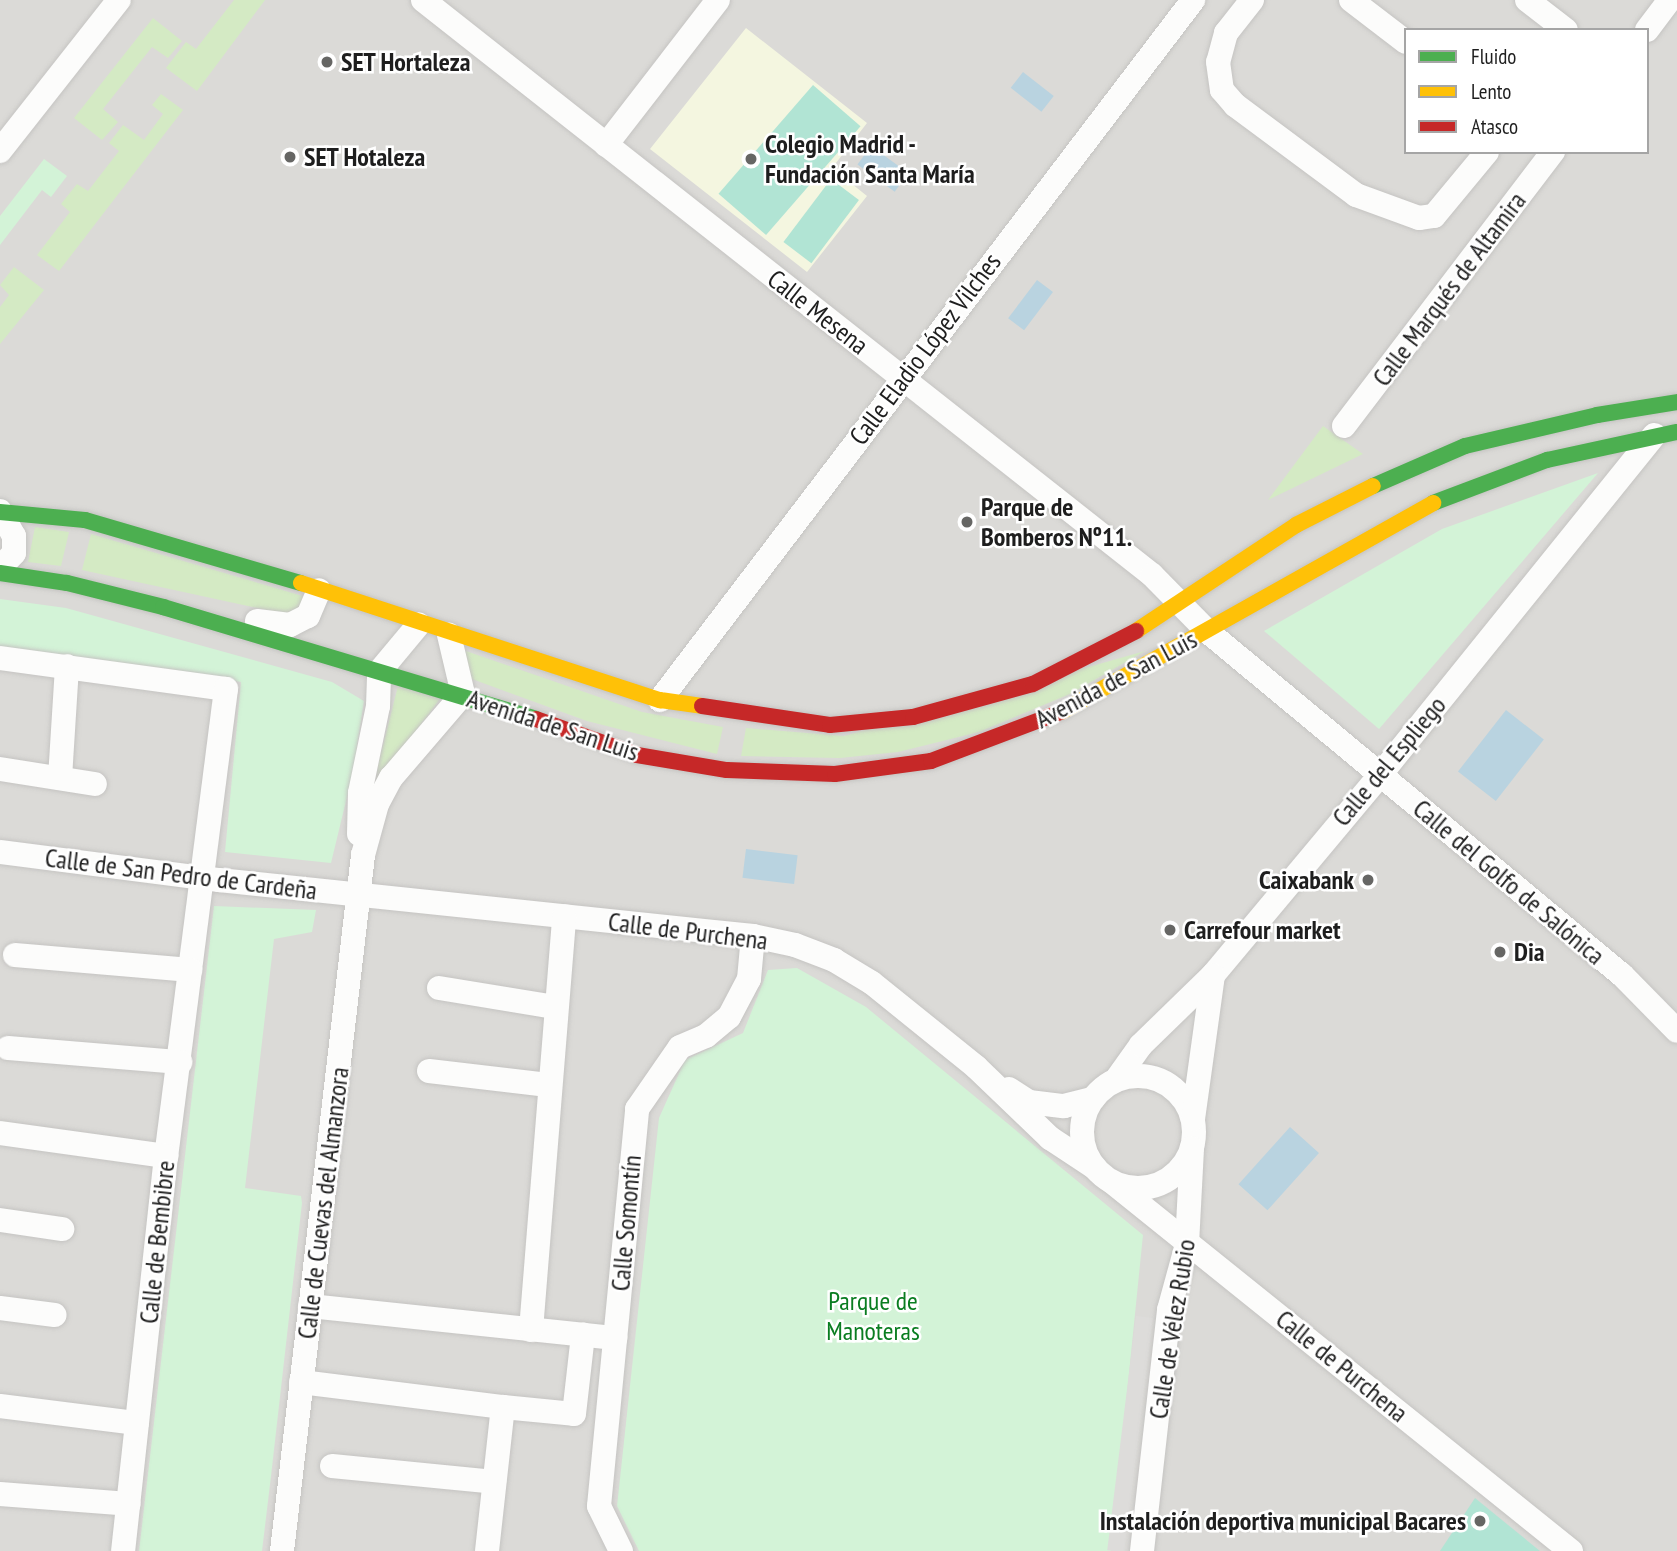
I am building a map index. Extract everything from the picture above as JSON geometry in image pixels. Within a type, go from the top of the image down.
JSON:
[{"type":"street","points":[[0,151],[119,0]]},
{"type":"street","name":"Calle Mesena","points":[[423,0],[1152,575],[1207,631]]},
{"type":"street","points":[[607,145],[718,0]]},
{"type":"street","name":"Calle Eladio López Vilches","points":[[660,700],[902,378],[1193,0]]},
{"type":"street","points":[[1252,0],[1226,33],[1218,62],[1222,90],[1234,106],[1356,195],[1419,218],[1434,216],[1485,154]]},
{"type":"street","points":[[1351,0],[1404,40]]},
{"type":"street","points":[[1527,0],[1563,28]]},
{"type":"street","points":[[1649,28],[1670,0]]},
{"type":"street","name":"Calle Marqués de Altamira","points":[[1344,426],[1551,154]]},
{"type":"street","name":"Avenida de San Luis","points":[[1,512],[85,520],[318,590],[449,635],[660,700],[830,725],[913,718],[1032,684],[1179,603],[1296,525],[1408,468],[1465,446],[1597,415],[1677,402]]},
{"type":"street","name":"Avenida de San Luis","points":[[0,570],[67,583],[163,607],[379,672],[463,694],[637,755],[727,769],[835,774],[931,761],[1051,718],[1424,506],[1547,460],[1666,434]]},
{"type":"street","name":"Calle del Espliego","points":[[1116,1080],[1141,1045],[1213,975],[1666,434]]},
{"type":"street","points":[[0,570],[14,554],[14,536],[1,512]]},
{"type":"street","name":"Avenida de San Luis","points":[[163,607],[290,625],[308,617],[318,590]]},
{"type":"street","points":[[379,672],[419,624]]},
{"type":"street","name":"Calle del Golfo de Salónica","points":[[1207,631],[1622,975],[1677,1031]]},
{"type":"street","points":[[449,635],[463,694]]},
{"type":"street","points":[[0,658],[67,666],[60,778]]},
{"type":"street","name":"Calle de Bembibre","points":[[67,666],[226,689],[166,1156],[123,1551]]},
{"type":"street","name":"Calle de Cuevas del Almanzora","points":[[363,855],[358,827],[360,793],[378,706],[379,672]]},
{"type":"street","name":"Calle de Cuevas del Almanzora","points":[[282,1551],[361,893],[363,855],[377,804],[391,778],[463,694]]},
{"type":"street","points":[[0,769],[95,784]]},
{"type":"street","name":"Calle de San Pedro de Cardeña","points":[[0,852],[201,878],[361,893]]},
{"type":"street","name":"Calle de Purchena","points":[[361,893],[752,936],[834,960],[872,983],[976,1067],[1050,1138],[1103,1174],[1571,1551]]},
{"type":"street","points":[[531,1330],[548,1085],[565,916]]},
{"type":"street","name":"Calle Somontín","points":[[621,1551],[599,1506],[637,1110],[680,1047],[706,1036],[729,1017],[749,979],[752,936]]},
{"type":"street","points":[[15,955],[190,970]]},
{"type":"street","points":[[1193,1119],[1182,1097],[1164,1082],[1140,1076],[1116,1080],[1093,1099],[1082,1133],[1103,1174],[1151,1186],[1169,1179],[1192,1148],[1193,1119],[1213,975]]},
{"type":"street","points":[[439,988],[555,1007]]},
{"type":"street","points":[[8,1048],[180,1062]]},
{"type":"street","name":"Calle de Purchena","points":[[976,1067],[1030,1102],[1064,1105],[1093,1099]]},
{"type":"street","points":[[429,1072],[548,1085]]},
{"type":"street","points":[[0,1133],[166,1156]]},
{"type":"street","name":"Calle de Vélez Rubio","points":[[1142,1551],[1169,1310],[1187,1244],[1192,1148]]},
{"type":"street","points":[[0,1220],[62,1229]]},
{"type":"street","points":[[310,1306],[615,1339]]},
{"type":"street","points":[[0,1308],[55,1315]]},
{"type":"street","points":[[301,1382],[574,1414],[583,1335]]},
{"type":"street","points":[[0,1406],[137,1423]]},
{"type":"street","points":[[487,1551],[503,1407]]},
{"type":"street","points":[[332,1466],[494,1482]]},
{"type":"street","points":[[0,1494],[129,1504]]},
{"type":"shaded area","points":[[0,0],[1677,0],[1677,1551],[0,1551]]},
{"type":"shaded area","name":"Colegio Madrid - Fundación Santa María","points":[[746,28],[867,123],[832,168],[867,196],[807,272],[650,149]]},
{"type":"shaded area","points":[[1136,1316],[1153,1318],[1124,1551],[1107,1550]]},
{"type":"green space","points":[[234,0],[265,0],[197,91],[166,68],[186,42],[196,49]]},
{"type":"green space","points":[[153,18],[182,41],[168,58],[152,47],[103,109],[118,122],[102,140],[74,118]]},
{"type":"green space","points":[[813,85],[861,126],[766,235],[719,194]]},
{"type":"green space","points":[[161,94],[183,110],[59,271],[37,255],[70,212],[61,204],[77,184],[88,191],[119,151],[109,143],[123,125],[144,140],[163,114],[152,105]]},
{"type":"green space","points":[[44,159],[67,176],[51,197],[42,190],[0,245],[0,216]]},
{"type":"green space","points":[[831,179],[859,200],[811,263],[783,242]]},
{"type":"green space","points":[[14,267],[44,290],[0,344],[0,307],[9,295],[0,285]]},
{"type":"green space","points":[[1323,426],[1363,454],[1268,500]]},
{"type":"green space","points":[[1598,473],[1379,729],[1264,631],[1442,529]]},
{"type":"green space","points":[[35,527],[69,532],[61,566],[28,562]]},
{"type":"green space","points":[[91,534],[306,597],[304,612],[280,613],[82,570]]},
{"type":"green space","points":[[0,599],[66,608],[332,682],[364,701],[353,772],[331,863],[225,852],[241,682],[0,648]]},
{"type":"green space","points":[[463,650],[642,712],[723,727],[717,754],[587,721],[472,679]]},
{"type":"green space","points":[[1145,651],[1070,694],[979,732],[898,752],[840,758],[741,756],[746,728],[844,736]]},
{"type":"green space","points":[[398,686],[440,699],[375,785],[378,765]]},
{"type":"green space","points":[[214,906],[316,910],[312,932],[274,939],[245,1188],[301,1196],[302,1203],[271,1476],[262,1551],[139,1551]]},
{"type":"green space","name":"Parque de Manoteras","points":[[797,968],[866,1007],[1143,1235],[1111,1551],[639,1551],[617,1506],[659,1118],[685,1060],[743,1033],[768,970]]},
{"type":"green space","name":"Instalación deportiva municipal Bacares","points":[[1475,1498],[1540,1551],[1440,1551]]},
{"type":"water","points":[[1023,72],[1054,96],[1041,112],[1011,88]]},
{"type":"water","points":[[871,146],[908,173],[895,192],[857,165]]},
{"type":"water","points":[[1037,280],[1053,292],[1024,330],[1008,318]]},
{"type":"water","points":[[1506,710],[1544,740],[1496,801],[1458,771]]},
{"type":"water","points":[[746,849],[798,855],[794,884],[742,878]]},
{"type":"water","points":[[1290,1127],[1319,1153],[1267,1210],[1238,1184]]},
{"type":"traffic: fast","points":[[1373,486],[1465,446],[1597,415],[1677,402]]},
{"type":"traffic: fast","points":[[1433,503],[1547,460],[1677,432]]},
{"type":"traffic: fast","points":[[0,512],[85,520],[301,583]]},
{"type":"traffic: fast","points":[[0,573],[67,583],[163,607],[536,719]]},
{"type":"traffic: slow","points":[[1136,631],[1296,525],[1373,486]]},
{"type":"traffic: slow","points":[[1061,712],[1433,503]]},
{"type":"traffic: slow","points":[[301,583],[660,700],[702,706]]},
{"type":"traffic: jam","points":[[702,706],[830,725],[913,717],[1033,684],[1136,631]]},
{"type":"traffic: jam","points":[[536,719],[637,755],[727,770],[835,774],[931,761],[1061,712]]},
{"type":"place","name":"SET Hortaleza","points":[[327,62]]},
{"type":"place","name":"SET Hotaleza","points":[[290,157]]},
{"type":"place","name":"Colegio Madrid - Fundación Santa María","points":[[751,159]]},
{"type":"place","name":"Parque de Bomberos Nº11.","points":[[967,522]]},
{"type":"place","name":"Caixabank","points":[[1368,880]]},
{"type":"place","name":"Carrefour market","points":[[1170,930]]},
{"type":"place","name":"Dia","points":[[1500,952]]},
{"type":"place","name":"Instalación deportiva municipal Bacares","points":[[1480,1521]]}]
